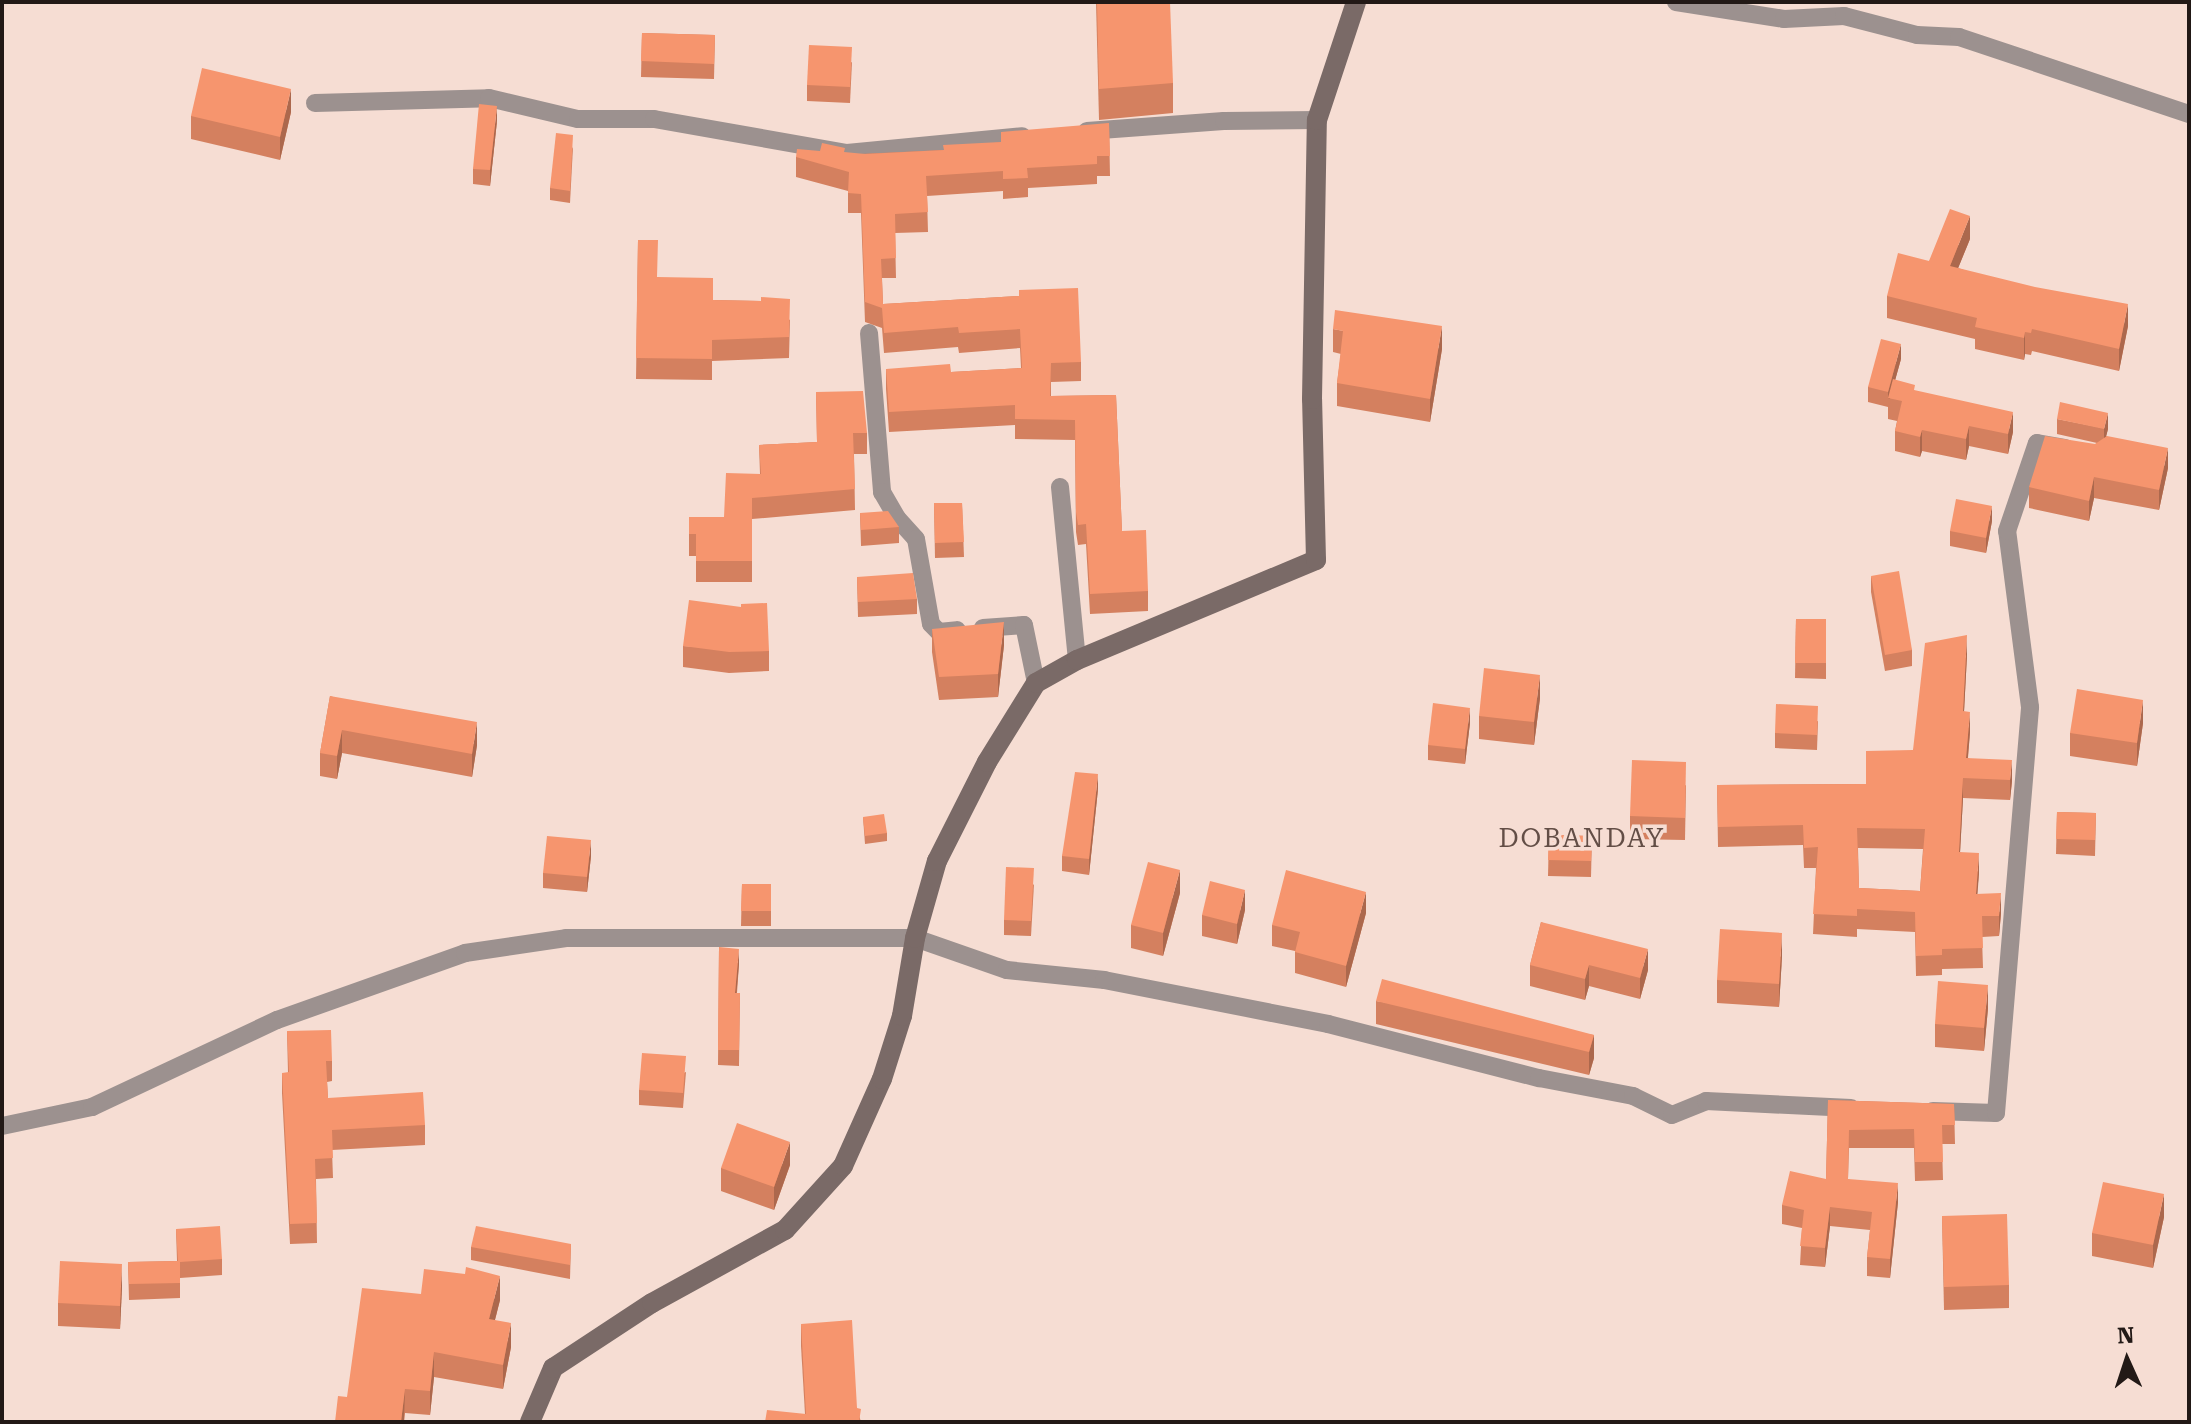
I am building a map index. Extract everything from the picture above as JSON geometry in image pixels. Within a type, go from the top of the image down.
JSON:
[{"type":"street","points":[[530,1422],[553,1368],[652,1303],[785,1230],[843,1166],[882,1079],[898,1029],[915,938],[937,861],[987,762],[1036,683],[1077,660],[1316,560],[1312,399],[1317,120],[1356,2]]},
{"type":"street","points":[[1676,2],[1784,19],[1844,16],[1917,35],[1959,37],[2189,114]]},
{"type":"street","points":[[315,103],[489,98],[578,119],[654,119],[847,153],[1037,134]]},
{"type":"street","points":[[1068,132],[1224,121],[1317,120]]},
{"type":"street","points":[[869,333],[882,492],[897,518],[916,539],[931,624],[939,632],[1024,625],[1036,683]]},
{"type":"street","points":[[1920,1110],[1996,1113],[2030,707],[2007,531],[2037,443],[2082,451]]},
{"type":"street","points":[[1060,487],[1077,660]]},
{"type":"street","points":[[2,1126],[92,1107],[277,1020],[465,953],[566,938],[915,938],[1007,970],[1104,980],[1328,1024],[1539,1078],[1633,1096],[1672,1115],[1706,1101],[1874,1109]]},
{"type":"building","points":[[1097,2],[1170,2],[1173,83],[1099,89]]},
{"type":"building","points":[[642,33],[715,35],[714,64],[641,61]]},
{"type":"building","points":[[809,45],[852,47],[850,87],[807,85]]},
{"type":"building","points":[[202,68],[291,89],[280,137],[191,116]]},
{"type":"building","points":[[479,104],[497,106],[490,170],[473,169]]},
{"type":"building","points":[[1109,123],[1110,156],[1097,156],[1097,164],[1027,168],[1028,178],[1003,179],[1003,171],[926,176],[928,212],[895,214],[896,258],[881,259],[883,304],[1019,296],[1019,290],[1078,288],[1081,362],[1051,363],[1050,396],[1116,395],[1122,531],[1146,530],[1148,591],[1090,594],[1086,524],[1078,525],[1076,512],[1075,420],[1015,419],[1015,405],[889,412],[886,369],[950,364],[951,372],[1022,368],[1020,329],[959,333],[958,327],[884,333],[882,308],[865,302],[861,194],[848,193],[849,172],[796,157],[797,149],[820,151],[822,143],[845,148],[844,152],[865,154],[944,150],[943,145],[1001,142],[1001,132]]},
{"type":"building","points":[[556,133],[573,135],[570,191],[550,188]]},
{"type":"building","points":[[1950,209],[1970,216],[1950,266],[2035,287],[2128,304],[2119,349],[2032,329],[2031,333],[2025,332],[2024,338],[1975,327],[1977,318],[1887,296],[1898,253],[1929,261]]},
{"type":"building","points":[[638,240],[658,240],[657,277],[713,278],[713,300],[790,299],[789,337],[712,340],[712,359],[636,358]]},
{"type":"building","points":[[1335,310],[1442,326],[1430,399],[1337,383],[1343,331],[1333,329]]},
{"type":"building","points":[[1881,339],[1901,344],[1888,392],[1868,387]]},
{"type":"building","points":[[1893,379],[1915,385],[1914,390],[2013,412],[2008,434],[1969,426],[1966,439],[1922,430],[1920,437],[1895,431],[1902,401],[1888,398]]},
{"type":"building","points":[[863,391],[867,433],[853,433],[855,489],[752,498],[752,561],[696,561],[696,534],[689,534],[689,517],[724,517],[726,473],[761,474],[759,445],[817,442],[816,392]]},
{"type":"building","points":[[2060,402],[2108,413],[2104,429],[2057,419]]},
{"type":"building","points":[[2045,436],[2095,444],[2107,436],[2168,448],[2159,490],[2094,477],[2089,501],[2029,487]]},
{"type":"building","points":[[1956,499],[1992,506],[1986,538],[1950,531]]},
{"type":"building","points":[[934,503],[962,503],[964,542],[935,543]]},
{"type":"building","points":[[888,511],[899,527],[861,530],[860,513]]},
{"type":"building","points":[[1899,571],[1912,650],[1885,655],[1871,576]]},
{"type":"building","points":[[913,573],[917,599],[858,602],[857,577]]},
{"type":"building","points":[[689,600],[741,607],[741,604],[767,603],[769,651],[729,652],[683,646]]},
{"type":"building","points":[[1796,619],[1826,619],[1826,663],[1795,663]]},
{"type":"building","points":[[1004,622],[998,674],[939,677],[932,629]]},
{"type":"building","points":[[1967,635],[1963,711],[1970,712],[1966,758],[2012,760],[2010,780],[1963,778],[1959,852],[1979,853],[1976,894],[2001,893],[1999,916],[1982,916],[1983,948],[1942,949],[1942,955],[1916,956],[1915,912],[1857,909],[1857,916],[1813,914],[1818,847],[1804,848],[1803,825],[1718,827],[1717,785],[1866,784],[1866,751],[1913,750],[1925,643]],"holes":[[[1857,828],[1925,829],[1920,891],[1859,888]]]},
{"type":"building","points":[[1484,668],[1540,675],[1534,722],[1479,716]]},
{"type":"building","points":[[2077,689],[2143,700],[2137,743],[2070,733]]},
{"type":"building","points":[[330,696],[477,722],[472,754],[342,730],[337,756],[320,753]]},
{"type":"building","points":[[1433,703],[1470,708],[1465,749],[1428,745]]},
{"type":"building","points":[[1776,704],[1818,706],[1817,735],[1775,733]]},
{"type":"building","points":[[1632,760],[1686,762],[1685,818],[1630,816]]},
{"type":"building","points":[[1075,772],[1098,774],[1089,859],[1062,856]]},
{"type":"building","points":[[2057,812],[2096,813],[2095,840],[2056,839]]},
{"type":"building","points":[[884,814],[887,833],[865,836],[863,817]]},
{"type":"building","points":[[1549,835],[1592,836],[1591,861],[1548,860]]},
{"type":"building","points":[[547,836],[591,840],[587,877],[543,873]]},
{"type":"building","points":[[1148,862],[1180,870],[1163,933],[1131,925]]},
{"type":"building","points":[[1006,867],[1034,868],[1031,921],[1004,920]]},
{"type":"building","points":[[1286,870],[1366,892],[1346,966],[1295,952],[1300,932],[1272,925]]},
{"type":"building","points":[[1210,881],[1245,890],[1237,924],[1202,915]]},
{"type":"building","points":[[742,884],[771,884],[771,911],[741,911]]},
{"type":"building","points":[[1541,922],[1648,949],[1640,978],[1589,965],[1585,979],[1530,965]]},
{"type":"building","points":[[1720,929],[1782,933],[1779,984],[1717,980]]},
{"type":"building","points":[[719,947],[739,949],[735,993],[740,993],[739,1050],[718,1050]]},
{"type":"building","points":[[1382,979],[1594,1035],[1589,1052],[1376,1001]]},
{"type":"building","points":[[1938,981],[1988,985],[1984,1028],[1935,1024]]},
{"type":"building","points":[[331,1030],[332,1061],[326,1061],[328,1098],[423,1092],[425,1125],[332,1130],[333,1158],[315,1159],[317,1223],[290,1224],[282,1073],[289,1072],[287,1031]]},
{"type":"building","points":[[642,1053],[686,1056],[683,1093],[639,1090]]},
{"type":"building","points":[[1828,1100],[1954,1104],[1955,1125],[1942,1125],[1943,1162],[1915,1162],[1914,1129],[1849,1130],[1848,1179],[1898,1183],[1890,1259],[1867,1257],[1872,1212],[1830,1207],[1825,1248],[1800,1246],[1804,1210],[1782,1205],[1790,1171],[1826,1179]]},
{"type":"building","points":[[737,1123],[790,1142],[774,1187],[721,1168]]},
{"type":"building","points":[[2103,1182],[2164,1194],[2153,1245],[2092,1233]]},
{"type":"building","points":[[2007,1214],[2009,1285],[1944,1287],[1942,1216]]},
{"type":"building","points":[[220,1226],[222,1259],[180,1262],[180,1283],[129,1284],[128,1262],[178,1261],[176,1229]]},
{"type":"building","points":[[476,1226],[571,1244],[570,1265],[471,1247]]},
{"type":"building","points":[[60,1261],[122,1264],[120,1306],[58,1303]]},
{"type":"building","points":[[466,1267],[500,1276],[489,1319],[511,1323],[503,1365],[434,1352],[430,1391],[405,1389],[401,1422],[335,1422],[338,1396],[347,1397],[362,1288],[421,1294],[424,1269],[465,1274]]},
{"type":"building","points":[[852,1320],[857,1408],[861,1409],[859,1422],[765,1422],[767,1410],[806,1414],[801,1324]]},
{"type":"district","name":"DOBANDAY","points":[[1582,839]]}]
